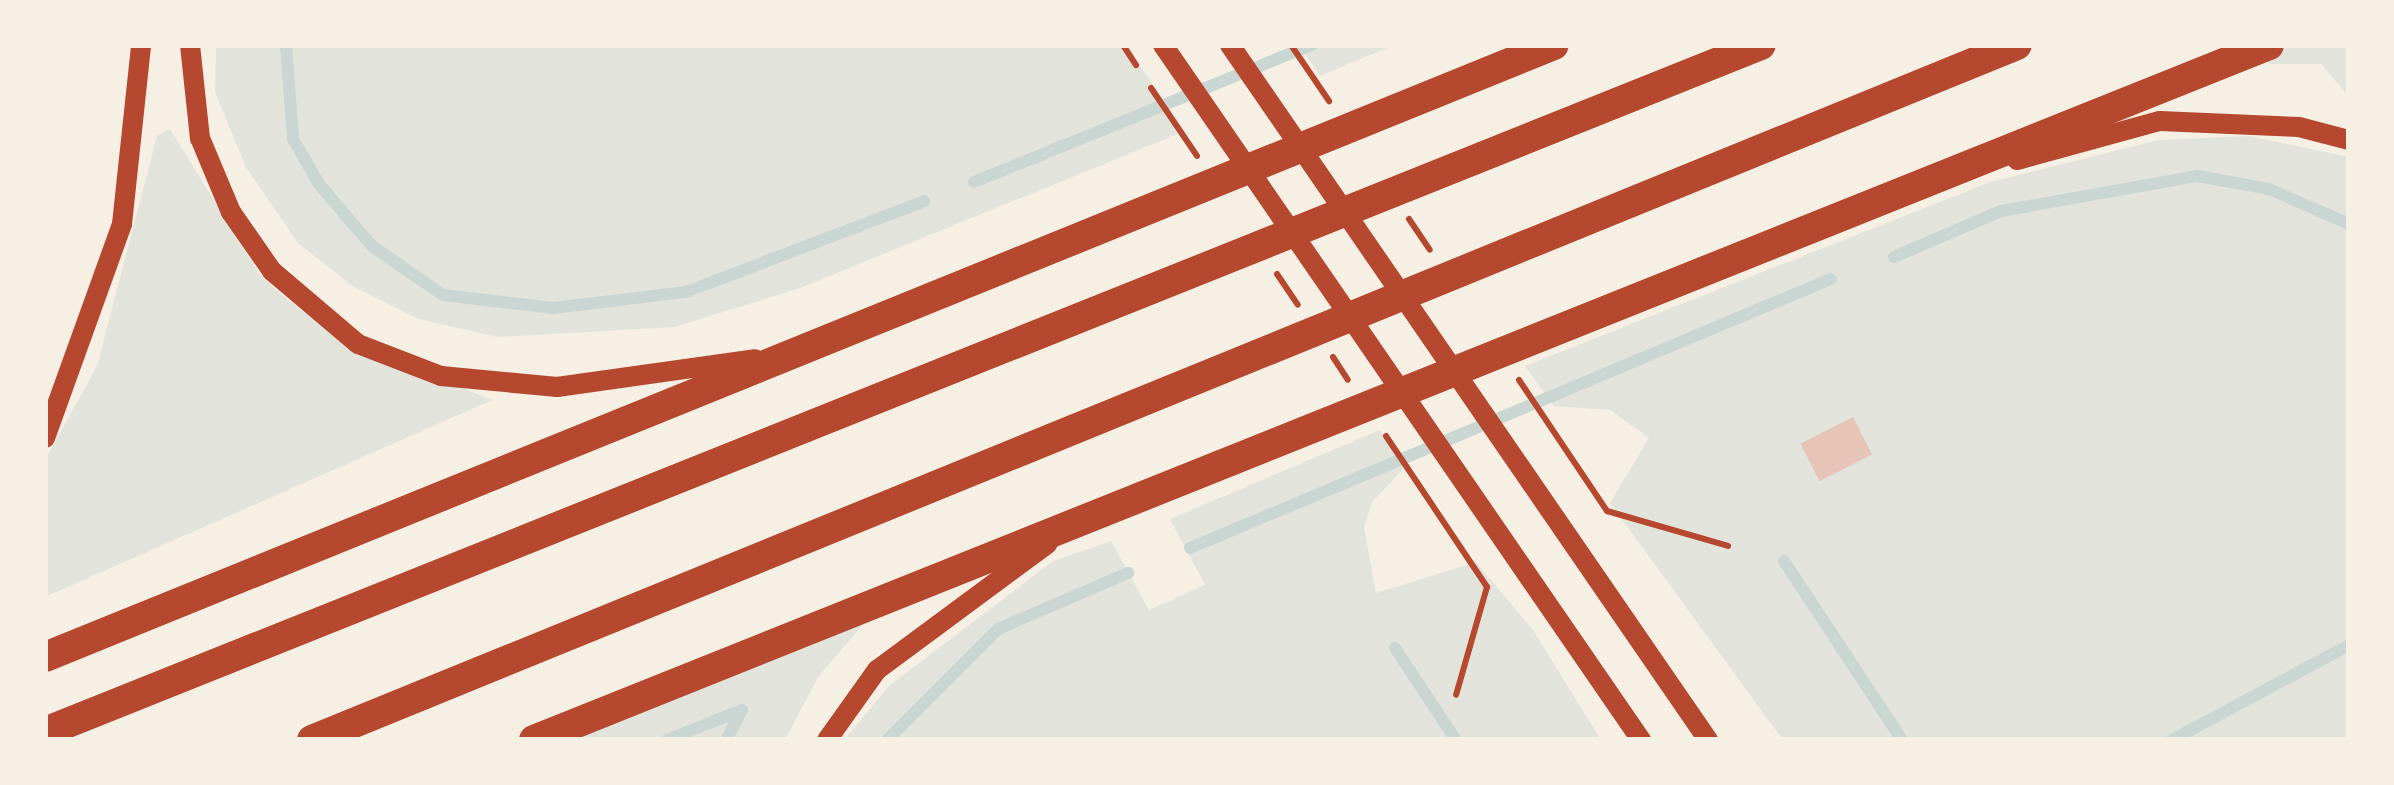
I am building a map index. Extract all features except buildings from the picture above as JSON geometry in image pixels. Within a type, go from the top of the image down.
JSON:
[{"type":"highway","points":[[45,656],[781,354],[1554,45]]},
{"type":"highway","points":[[45,732],[1761,45]]},
{"type":"highway","points":[[312,740],[2016,45]]},
{"type":"highway","points":[[534,740],[1882,206],[2269,45]]},
{"type":"main road","points":[[45,438],[122,224],[142,45]]},
{"type":"main road","points":[[190,45],[200,138],[231,212],[272,271],[358,344],[441,376],[557,387],[781,354]]},
{"type":"main road","points":[[1162,45],[1641,740]]},
{"type":"main road","points":[[1230,45],[1708,739]]},
{"type":"main road","points":[[1434,94],[1526,45]]},
{"type":"main road","points":[[1882,206],[2160,120],[2298,127],[2349,140]]},
{"type":"main road","points":[[827,740],[877,670],[1060,534]]},
{"type":"main road","points":[[1568,638],[1625,740]]},
{"type":"path","points":[[1607,511],[1728,546]]},
{"type":"path","points":[[1456,695],[1487,587]]},
{"type":"shaded area","points":[[216,45],[1125,45],[1185,131],[800,288],[675,327],[497,337],[419,319],[351,285],[298,243],[246,167],[215,92]]},
{"type":"shaded area","points":[[1299,45],[1394,45],[1320,76]]},
{"type":"shaded area","points":[[2295,45],[2349,45],[2349,97],[2321,64],[2269,64],[2267,57]]},
{"type":"shaded area","points":[[170,129],[258,272],[284,297],[341,340],[492,400],[45,597],[45,460],[97,366],[157,136]]},
{"type":"shaded area","points":[[2249,136],[2349,157],[2349,740],[1783,740],[1610,503],[1649,438],[1610,410],[1554,406],[1525,366],[1990,182],[2158,140]]},
{"type":"shaded area","points":[[1380,430],[1405,467],[1372,502],[1364,527],[1376,593],[1476,562],[1533,630],[1601,740],[844,740],[890,685],[1053,561],[1111,541],[1149,610],[1205,585],[1170,519]]},
{"type":"shaded area","points":[[866,621],[818,677],[785,740],[569,740]]},
{"type":"waterway","points":[[286,45],[293,139],[319,184],[372,246],[443,295],[553,308],[686,292],[924,201]]},
{"type":"waterway","points":[[974,182],[1312,45]]},
{"type":"waterway","points":[[1894,257],[2001,211],[2197,176],[2269,189],[2349,224]]},
{"type":"waterway","points":[[1190,548],[1831,279]]},
{"type":"waterway","points":[[1784,561],[1902,740]]},
{"type":"waterway","points":[[887,740],[998,629],[1128,573]]},
{"type":"waterway","points":[[2172,740],[2349,645]]},
{"type":"waterway","points":[[1395,648],[1456,740]]},
{"type":"waterway","points":[[667,740],[742,710],[726,740]]}]
